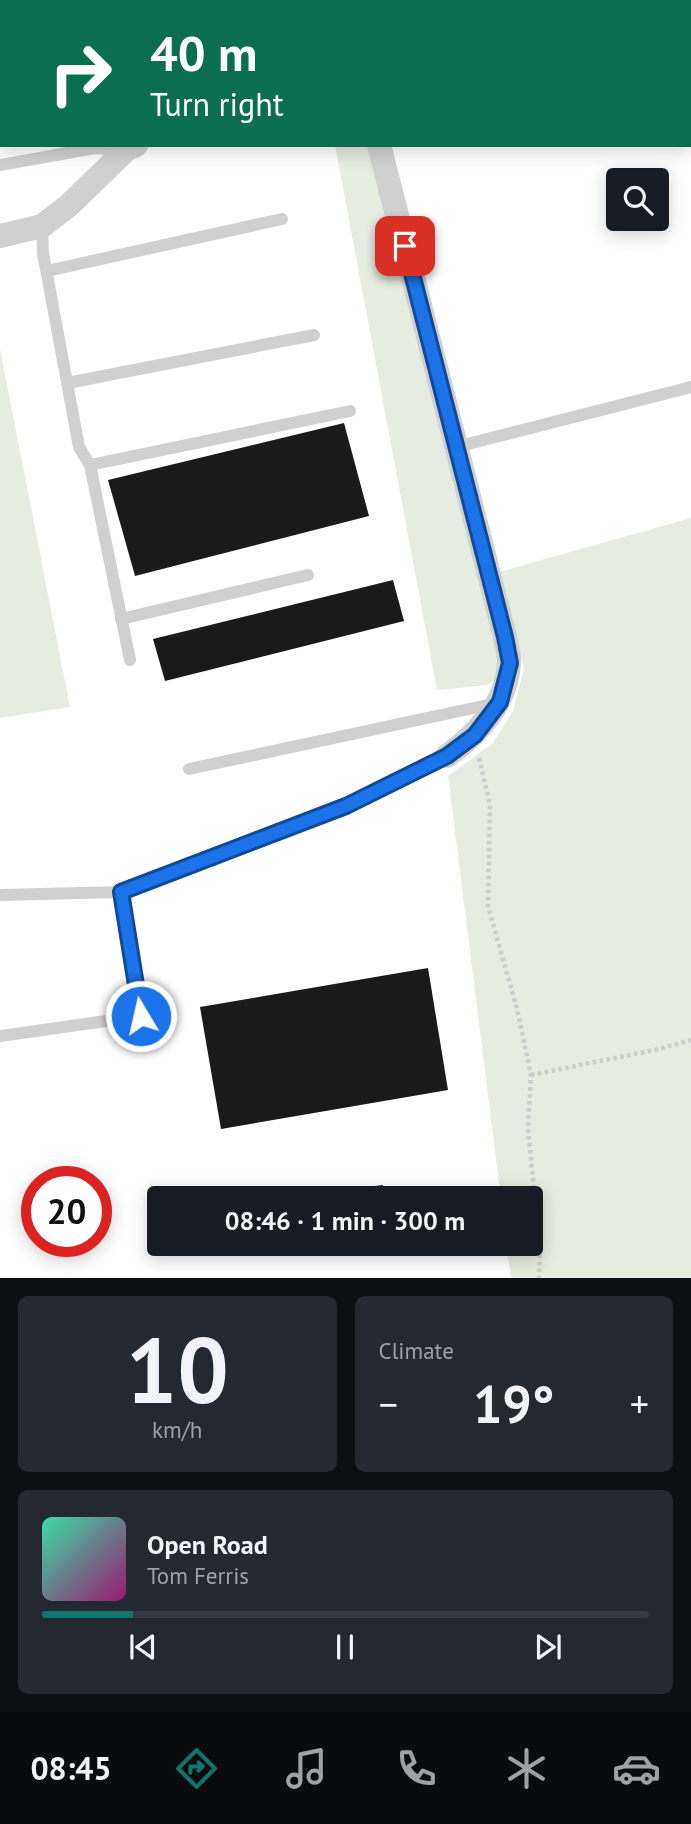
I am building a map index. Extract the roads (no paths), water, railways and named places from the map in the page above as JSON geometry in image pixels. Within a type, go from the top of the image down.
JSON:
[{"type":"street","points":[[380,147],[510,663],[500,702],[475,735],[447,756]]},
{"type":"street","points":[[0,236],[42,226],[131,148]]},
{"type":"lane","points":[[0,165],[95,148],[131,148]]},
{"type":"lane","points":[[47,271],[282,219]]},
{"type":"lane","points":[[42,226],[47,271],[79,447],[90,465],[130,660]]},
{"type":"lane","points":[[67,383],[314,335]]},
{"type":"lane","points":[[456,447],[691,387]]},
{"type":"lane","points":[[90,465],[350,411]]},
{"type":"lane","points":[[121,619],[307,575]]},
{"type":"lane","points":[[189,769],[500,702]]},
{"type":"lane","points":[[0,895],[121,892],[346,806],[447,756]]},
{"type":"lane","points":[[0,1036],[141,1016],[121,892]]}]
